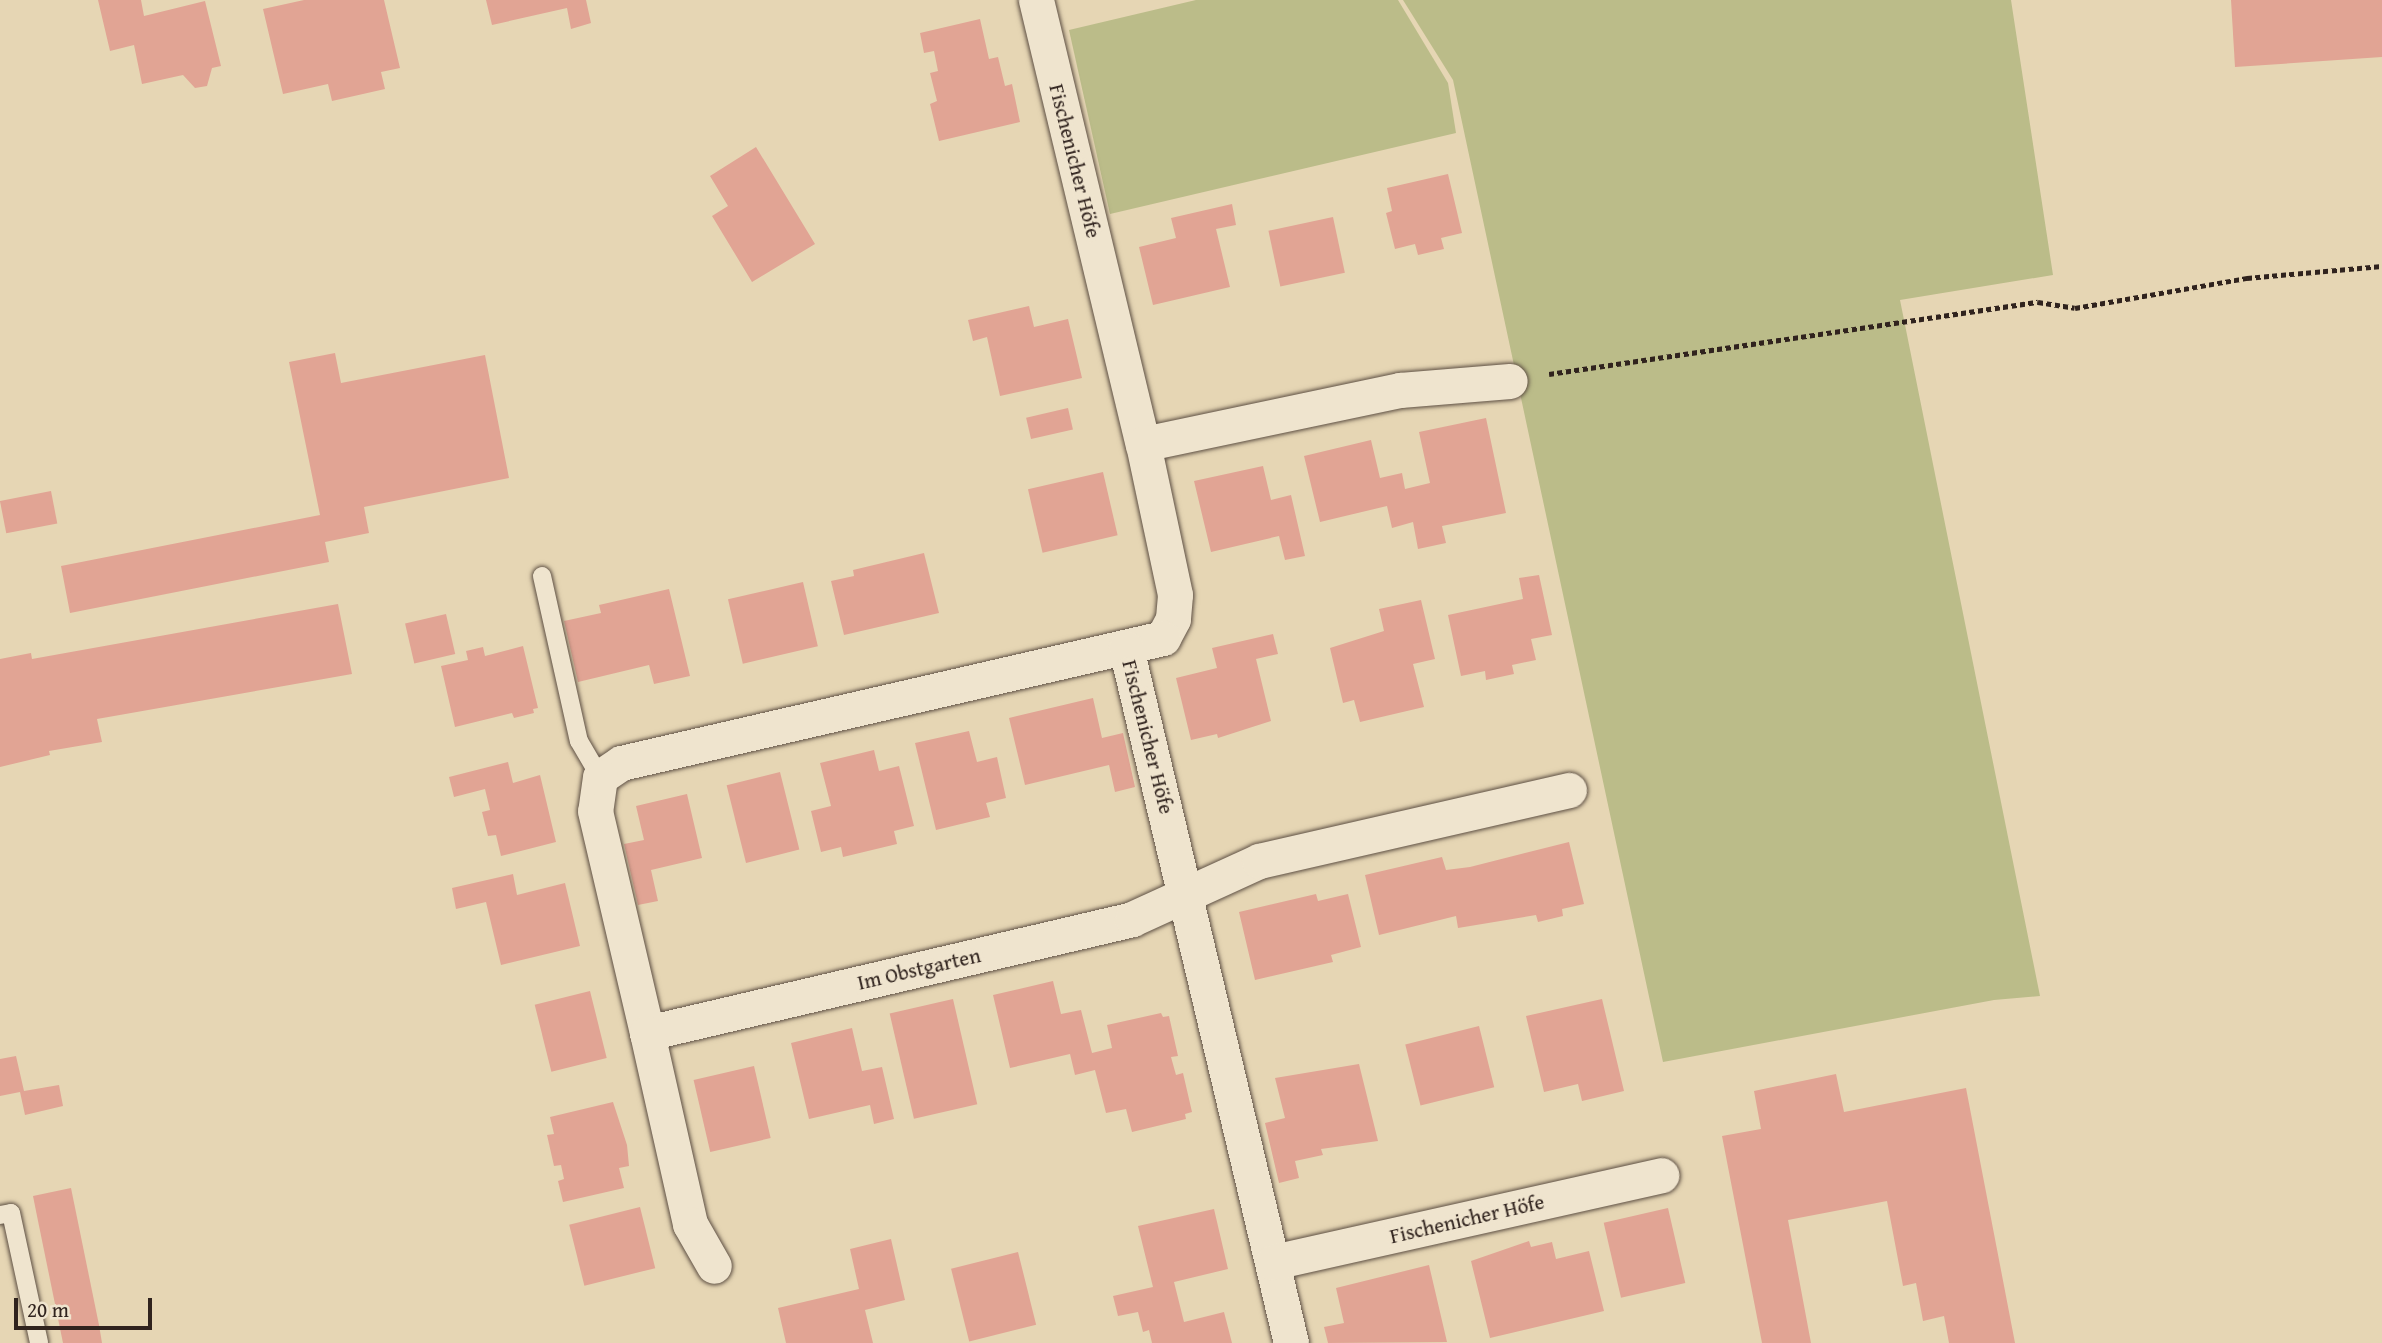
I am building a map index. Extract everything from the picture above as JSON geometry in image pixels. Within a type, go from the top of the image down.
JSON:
[{"type":"street","name":"Fischenicher Höfe","points":[[1036,0],[1143,444],[1175,595],[1173,619],[1163,638],[1126,648],[1188,894],[1291,1343]]},
{"type":"street","points":[[1143,444],[1400,390],[1510,381]]},
{"type":"street","points":[[714,1266],[690,1224],[595,811],[600,777],[621,763],[1126,648]]},
{"type":"street","points":[[1188,894],[1259,861],[1569,790]]},
{"type":"street","name":"Im Obstgarten","points":[[647,1033],[1132,919],[1188,894]]},
{"type":"street","name":"Fischenicher Höfe","points":[[1273,1262],[1661,1175]]},
{"type":"lane","points":[[542,576],[579,741],[600,777]]},
{"type":"lane","points":[[0,1215],[11,1213],[39,1343]]},
{"type":"path","points":[[1581,369],[2038,302],[2075,309],[2247,278],[2382,266]]},
{"type":"green space","points":[[1196,0],[1398,0],[1448,83],[1456,133],[1110,214],[1069,30]]},
{"type":"green space","points":[[1403,0],[2011,0],[2053,275],[1900,300],[2040,996],[1994,1000],[1663,1062],[1453,80]]},
{"type":"building","points":[[98,0],[141,0],[144,16],[205,1],[221,66],[212,68],[207,86],[195,88],[183,75],[142,84],[134,45],[110,51]]},
{"type":"building","points":[[304,0],[384,0],[400,68],[381,72],[385,89],[332,101],[328,84],[283,94],[263,9]]},
{"type":"building","points":[[486,0],[586,0],[591,23],[571,29],[567,8],[492,25]]},
{"type":"building","points":[[2231,0],[2382,0],[2382,57],[2235,67]]},
{"type":"building","points":[[980,19],[989,59],[998,57],[1005,86],[1012,84],[1020,122],[939,141],[930,104],[937,101],[930,73],[938,71],[934,51],[924,53],[920,33]]},
{"type":"building","points":[[756,147],[815,244],[752,282],[712,216],[728,206],[710,176]]},
{"type":"building","points":[[1448,174],[1462,233],[1441,238],[1444,249],[1418,255],[1415,244],[1395,249],[1386,213],[1392,211],[1387,188]]},
{"type":"building","points":[[1232,204],[1236,225],[1216,229],[1230,287],[1153,305],[1139,247],[1176,238],[1171,218]]},
{"type":"building","points":[[1333,217],[1345,273],[1280,286],[1268,231]]},
{"type":"building","points":[[1029,306],[1034,327],[1068,319],[1082,378],[1000,396],[987,337],[973,341],[968,320]]},
{"type":"building","points":[[335,353],[341,383],[485,355],[509,478],[364,507],[369,533],[325,542],[329,562],[70,613],[61,566],[320,515],[289,362]]},
{"type":"building","points":[[1068,408],[1073,429],[1031,439],[1026,418]]},
{"type":"building","points":[[1486,418],[1506,513],[1442,526],[1446,543],[1418,549],[1413,522],[1392,528],[1387,506],[1320,522],[1304,456],[1371,440],[1380,478],[1402,473],[1405,489],[1430,483],[1419,432]]},
{"type":"building","points":[[1263,466],[1271,500],[1291,495],[1305,556],[1285,560],[1279,536],[1211,552],[1194,481]]},
{"type":"building","points":[[1103,472],[1118,535],[1043,553],[1028,489]]},
{"type":"building","points":[[51,491],[57,523],[6,533],[0,501]]},
{"type":"building","points":[[924,553],[939,613],[844,635],[831,581],[854,576],[853,570]]},
{"type":"building","points":[[1539,575],[1552,635],[1531,639],[1536,660],[1512,665],[1514,674],[1486,680],[1485,671],[1461,676],[1448,615],[1523,599],[1519,578]]},
{"type":"building","points":[[803,582],[818,646],[743,664],[728,599]]},
{"type":"building","points":[[669,589],[690,676],[654,684],[649,665],[578,682],[564,621],[601,613],[599,605]]},
{"type":"building","points":[[1421,600],[1435,659],[1413,664],[1424,707],[1360,722],[1354,700],[1343,703],[1330,648],[1384,631],[1379,609]]},
{"type":"building","points":[[338,604],[352,674],[97,719],[102,742],[49,751],[50,755],[0,767],[0,659],[31,653],[32,659]]},
{"type":"building","points":[[446,614],[455,654],[414,663],[405,623]]},
{"type":"building","points":[[1273,634],[1278,654],[1256,659],[1271,721],[1218,738],[1217,734],[1191,740],[1176,678],[1217,668],[1212,648]]},
{"type":"building","points":[[523,646],[538,708],[533,709],[534,713],[514,718],[512,713],[455,727],[441,666],[468,660],[466,651],[483,647],[485,656]]},
{"type":"building","points":[[1093,698],[1102,738],[1123,733],[1135,787],[1115,792],[1109,765],[1025,785],[1009,718]]},
{"type":"building","points":[[969,731],[977,762],[997,757],[1006,798],[986,803],[990,817],[936,830],[915,743]]},
{"type":"building","points":[[874,750],[879,771],[899,766],[914,826],[894,831],[897,844],[843,857],[841,847],[821,852],[811,811],[831,806],[820,763]]},
{"type":"building","points":[[508,762],[513,783],[540,775],[556,842],[501,856],[496,835],[488,836],[482,812],[490,810],[485,789],[454,797],[449,777]]},
{"type":"building","points":[[780,772],[799,850],[746,863],[727,785]]},
{"type":"building","points":[[687,794],[702,858],[651,870],[658,901],[638,905],[624,844],[644,840],[636,806]]},
{"type":"building","points":[[1569,842],[1584,904],[1562,909],[1563,916],[1538,922],[1536,915],[1458,928],[1456,916],[1379,935],[1365,875],[1442,857],[1446,870],[1470,867]]},
{"type":"building","points":[[513,874],[517,895],[565,883],[580,946],[501,965],[486,902],[456,909],[452,888]]},
{"type":"building","points":[[1316,894],[1318,901],[1348,894],[1361,947],[1331,955],[1333,962],[1255,980],[1239,912]]},
{"type":"building","points":[[1053,981],[1061,1014],[1081,1010],[1092,1053],[1112,1048],[1107,1025],[1161,1013],[1163,1017],[1169,1016],[1178,1056],[1171,1057],[1176,1075],[1183,1073],[1192,1112],[1185,1114],[1186,1119],[1132,1132],[1126,1109],[1106,1113],[1095,1070],[1075,1075],[1070,1054],[1010,1068],[993,995]]},
{"type":"building","points":[[590,991],[607,1058],[551,1072],[535,1005]]},
{"type":"building","points":[[953,999],[977,1104],[914,1119],[890,1014]]},
{"type":"building","points":[[1602,999],[1624,1091],[1582,1101],[1578,1084],[1544,1092],[1526,1016]]},
{"type":"building","points":[[1479,1026],[1494,1087],[1420,1106],[1405,1044]]},
{"type":"building","points":[[852,1028],[862,1071],[882,1067],[894,1119],[874,1124],[870,1105],[809,1119],[791,1043]]},
{"type":"building","points":[[16,1056],[24,1091],[59,1085],[63,1106],[25,1115],[20,1092],[0,1096],[0,1059]]},
{"type":"building","points":[[1359,1064],[1378,1141],[1321,1149],[1323,1155],[1295,1161],[1299,1178],[1279,1183],[1265,1123],[1285,1118],[1275,1078]]},
{"type":"building","points":[[754,1066],[771,1138],[710,1152],[694,1080]]},
{"type":"building","points":[[1836,1074],[1844,1112],[1966,1088],[2015,1343],[1949,1343],[1944,1316],[1923,1321],[1916,1283],[1903,1286],[1887,1201],[1788,1220],[1811,1343],[1762,1343],[1722,1136],[1761,1129],[1754,1091]]},
{"type":"building","points":[[613,1102],[627,1145],[629,1166],[619,1168],[624,1188],[563,1202],[558,1181],[564,1179],[561,1165],[554,1166],[547,1135],[554,1134],[550,1117]]},
{"type":"building","points":[[71,1188],[102,1343],[63,1343],[33,1196]]},
{"type":"building","points":[[640,1207],[655,1268],[584,1286],[569,1225]]},
{"type":"building","points":[[1668,1208],[1685,1283],[1621,1298],[1604,1223]]},
{"type":"building","points":[[1214,1209],[1228,1269],[1174,1282],[1184,1322],[1224,1312],[1232,1343],[1152,1343],[1149,1330],[1143,1332],[1138,1312],[1118,1316],[1113,1296],[1153,1287],[1138,1226]]},
{"type":"building","points":[[891,1239],[905,1300],[865,1310],[873,1343],[786,1343],[778,1308],[859,1289],[850,1249]]},
{"type":"building","points":[[1529,1241],[1531,1247],[1552,1242],[1556,1259],[1589,1251],[1604,1311],[1490,1338],[1471,1261]]},
{"type":"building","points":[[1018,1252],[1036,1325],[969,1341],[951,1269]]},
{"type":"building","points":[[1429,1265],[1447,1342],[1328,1343],[1324,1327],[1344,1323],[1336,1288]]}]
